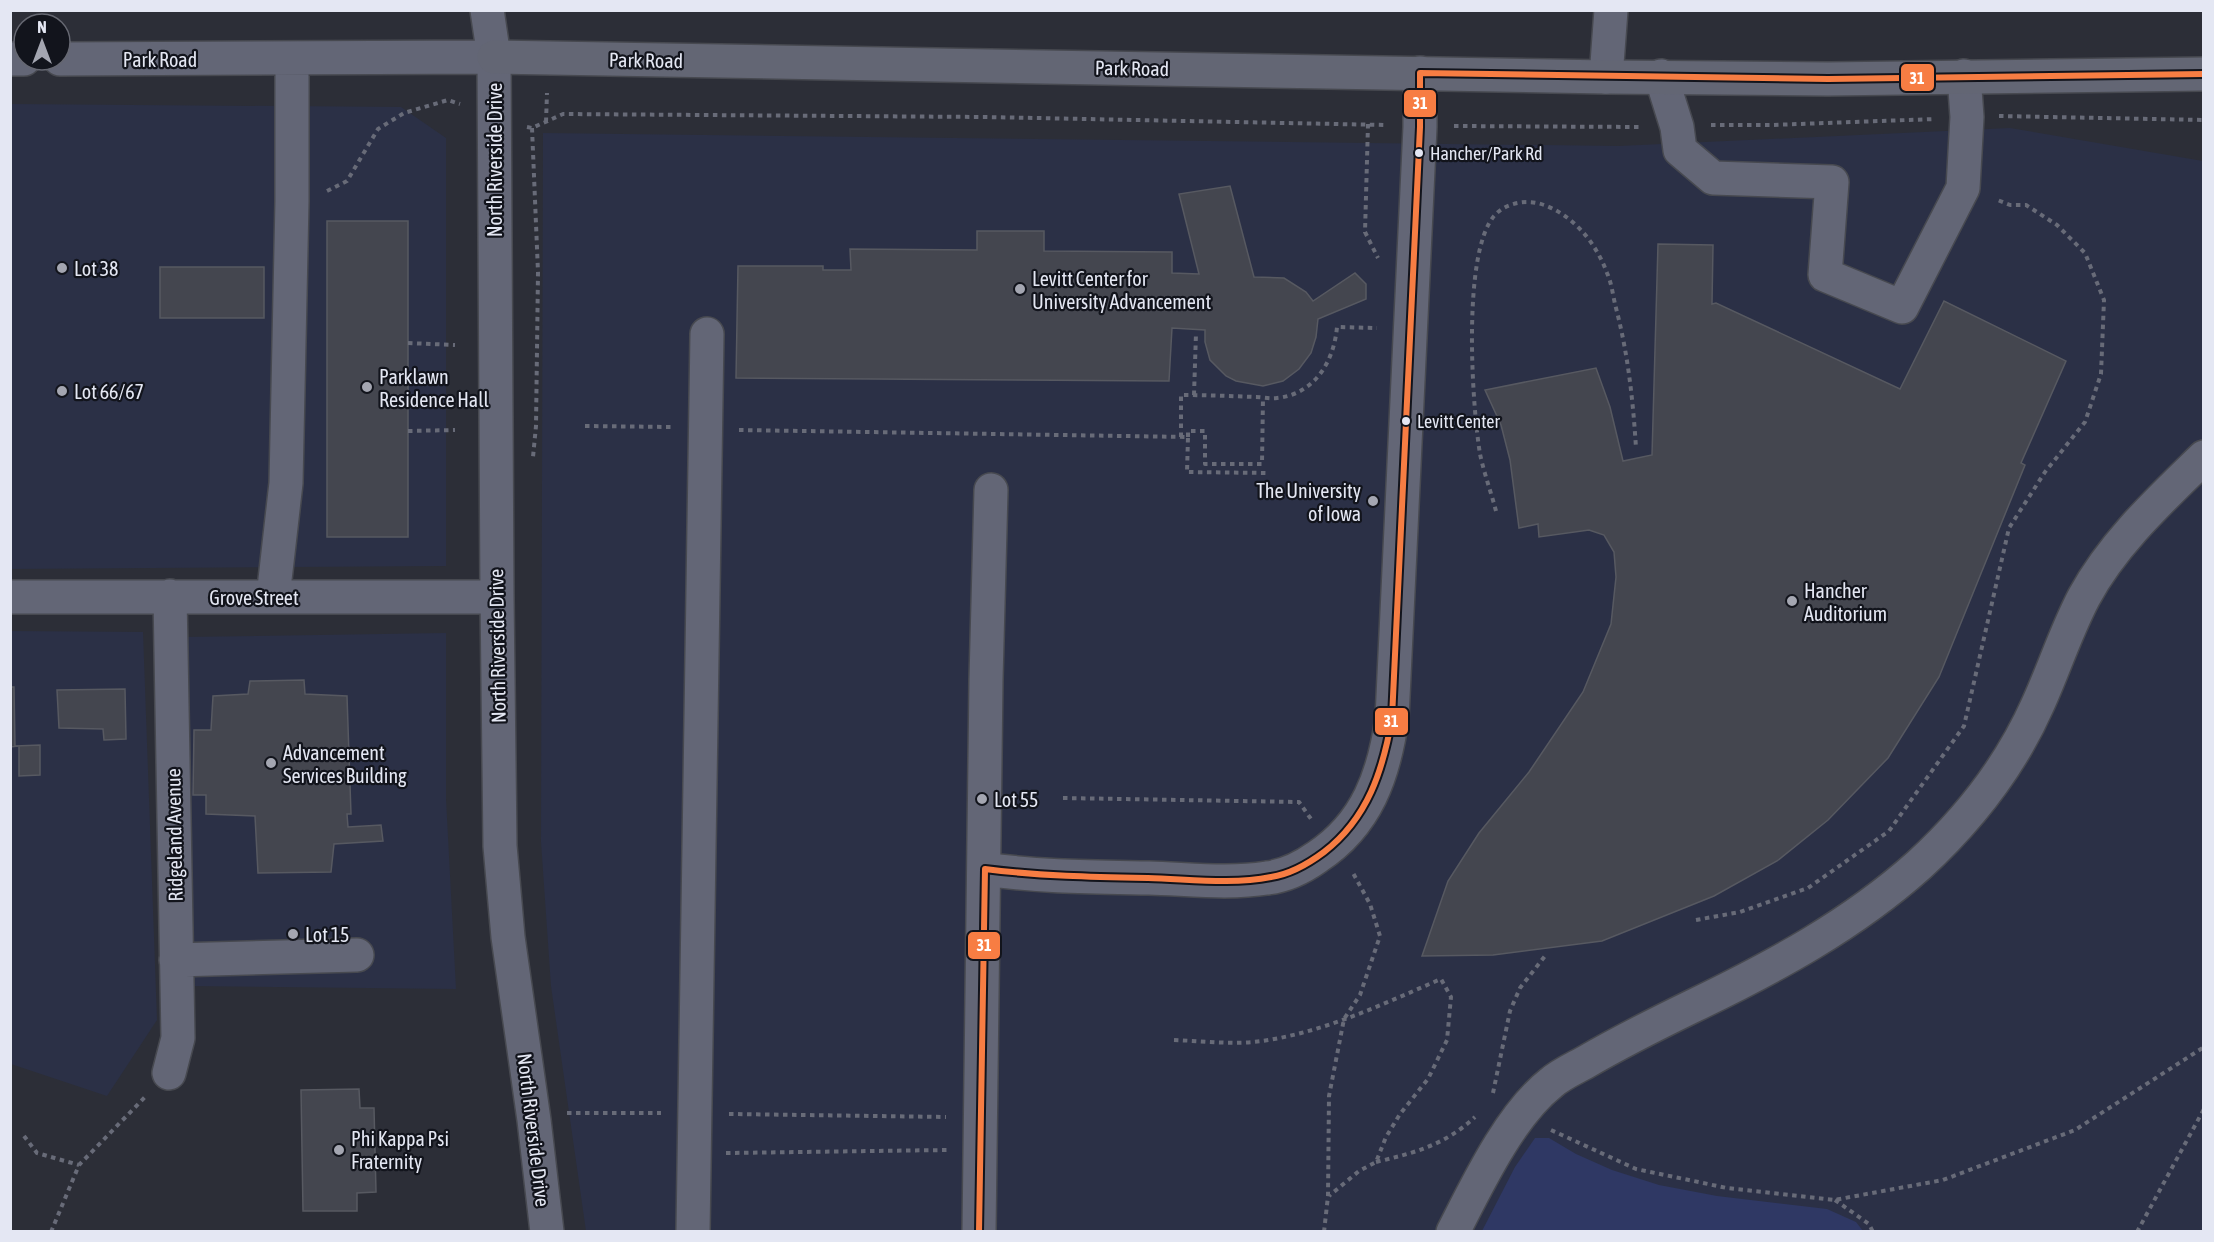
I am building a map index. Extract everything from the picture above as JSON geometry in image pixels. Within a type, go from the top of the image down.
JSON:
[{"type":"main road","name":"Park Road","points":[[494,57],[1606,77],[1828,79],[2204,74]]},
{"type":"street","name":"North Riverside Drive","points":[[487,10],[494,57],[496,597],[500,846],[508,937],[547,1232]]},
{"type":"street","points":[[1606,77],[1611,10]]},
{"type":"street","name":"Park Road","points":[[72,59],[494,57]]},
{"type":"street","points":[[273,597],[286,483],[292,201],[292,59]]},
{"type":"street","points":[[985,869],[1060,876],[1239,880],[1269,878],[1304,866],[1330,848],[1360,818],[1378,782],[1388,753],[1392,718],[1420,127],[1420,73]]},
{"type":"street","points":[[1661,76],[1677,127],[1680,150],[1713,178],[1832,182],[1825,275],[1902,307],[1964,188],[1967,117],[1964,76]]},
{"type":"street","points":[[693,1232],[707,334]]},
{"type":"street","points":[[1454,1232],[1500,1146],[1520,1115],[1551,1083],[1637,1033],[1749,979],[1816,942],[1871,906],[1921,863],[1967,815],[2006,764],[2037,708],[2085,596],[2120,544],[2204,457]]},
{"type":"street","points":[[979,1232],[986,680],[991,490]]},
{"type":"street","name":"Ridgeland Avenue","points":[[169,1073],[178,1038],[170,596]]},
{"type":"street","name":"Grove Street","points":[[10,597],[496,597]]},
{"type":"street","points":[[176,960],[357,955]]},
{"type":"path","points":[[292,201],[316,197],[347,181],[378,129],[404,113],[448,100],[531,128],[562,114],[997,117],[1420,127],[1462,125],[1677,127],[2001,116],[2204,120]]},
{"type":"path","points":[[531,128],[538,272],[536,426],[532,462]]},
{"type":"path","points":[[1696,920],[1740,912],[1808,888],[1889,831],[1964,726],[2009,528],[2045,472],[2085,422],[2101,374],[2104,300],[2085,253],[2057,225],[2026,205],[2010,205],[1964,188]]},
{"type":"path","points":[[1496,511],[1481,456],[1473,398],[1474,290],[1481,243],[1494,216],[1512,204],[1534,201],[1560,211],[1586,235],[1608,273],[1633,391],[1636,448]]},
{"type":"path","points":[[1181,437],[1181,395],[1277,399],[1296,393],[1318,379],[1330,361],[1336,342],[1337,327],[1377,328]]},
{"type":"path","points":[[1194,395],[1196,333]]},
{"type":"path","points":[[408,344],[455,345]]},
{"type":"path","points":[[1263,397],[1262,464],[1205,464],[1204,432],[1188,431],[1187,472],[1267,473]]},
{"type":"path","points":[[585,426],[1188,437]]},
{"type":"path","points":[[408,432],[455,430]]},
{"type":"path","points":[[1063,798],[1299,802],[1313,822]]},
{"type":"path","points":[[1328,1196],[1359,1171],[1376,1162],[1425,1150],[1461,1131],[1490,1103],[1510,1011],[1520,988],[1545,956]]},
{"type":"path","points":[[1174,1040],[1260,1041],[1315,1030],[1382,1005],[1441,979],[1451,997],[1448,1040],[1428,1079],[1400,1114],[1386,1137],[1376,1162]]},
{"type":"path","points":[[1490,1103],[1636,1169],[1727,1188],[1834,1200],[1943,1179],[2075,1130],[2204,1047]]},
{"type":"path","points":[[51,1232],[79,1165],[169,1073]]},
{"type":"path","points":[[2137,1232],[2204,1109]]},
{"type":"path","points":[[564,1122],[563,1113],[981,1117]]},
{"type":"path","points":[[24,1136],[37,1153],[79,1165]]},
{"type":"path","points":[[723,1143],[723,1153],[981,1150]]},
{"type":"path","points":[[1834,1200],[1869,1224],[1873,1232]]},
{"type":"shaded area","points":[[421,10],[1261,11],[421,11]]},
{"type":"shaded area","points":[[11,104],[401,107],[446,138],[446,566],[11,569]]},
{"type":"shaded area","name":"The University of Iowa","points":[[2010,128],[2203,161],[2203,1231],[586,1231],[551,986],[541,842],[543,133],[1619,146]]},
{"type":"shaded area","points":[[11,631],[143,632],[157,1020],[107,1096],[11,1064]]},
{"type":"shaded area","points":[[446,633],[446,799],[456,989],[189,986],[183,637]]},
{"type":"shaded area","points":[[1535,1138],[1549,1138],[1576,1154],[1612,1170],[1659,1185],[1717,1196],[1827,1209],[1856,1222],[1863,1231],[1482,1231],[1515,1167]]},
{"type":"building","name":"Levitt Center for University Advancement","points":[[1230,186],[1254,277],[1284,278],[1306,292],[1313,301],[1355,273],[1366,284],[1366,299],[1318,319],[1311,353],[1299,369],[1283,381],[1263,386],[1236,381],[1226,376],[1210,360],[1205,342],[1205,330],[1172,328],[1169,381],[736,378],[738,266],[823,266],[823,270],[851,270],[850,249],[977,250],[977,231],[1044,231],[1044,251],[1172,252],[1172,273],[1199,274],[1179,194]]},
{"type":"building","name":"Parklawn Residence Hall","points":[[327,221],[408,221],[408,537],[327,537]]},
{"type":"building","name":"Hancher Auditorium","points":[[1658,244],[1713,245],[1712,304],[1716,303],[1900,389],[1944,301],[2066,361],[2021,463],[2025,465],[1939,677],[1888,758],[1828,820],[1777,861],[1714,896],[1602,941],[1493,955],[1422,956],[1448,881],[1479,833],[1529,772],[1583,692],[1611,624],[1616,577],[1614,552],[1604,535],[1589,530],[1539,537],[1538,524],[1519,528],[1510,460],[1501,425],[1485,390],[1596,368],[1610,407],[1623,461],[1652,455]]},
{"type":"building","points":[[160,267],[264,267],[264,318],[160,318]]},
{"type":"building","name":"Advancement Services Building","points":[[304,680],[305,694],[347,696],[351,814],[347,814],[348,827],[381,825],[383,841],[334,844],[331,872],[258,873],[255,816],[206,814],[206,795],[193,795],[194,730],[211,730],[213,696],[248,694],[250,681]]},
{"type":"building","points":[[10,687],[14,687],[15,746],[40,745],[40,775],[19,776],[19,746],[10,747]]},
{"type":"building","points":[[125,689],[126,739],[104,740],[103,729],[59,728],[57,690]]},
{"type":"building","name":"Phi Kappa Psi Fraternity","points":[[359,1089],[360,1108],[374,1108],[376,1192],[357,1193],[357,1211],[303,1211],[301,1090]]},
{"type":"transit line","name":"31","points":[[979,1232],[985,869],[1066,876],[1210,881],[1241,881],[1278,876],[1305,864],[1339,839],[1362,808],[1378,774],[1392,718],[1420,127],[1420,73],[1828,79],[2204,74]]},
{"type":"place","name":"Hancher/Park Rd","points":[[1419,153]]},
{"type":"place","name":"Lot 38","points":[[62,268]]},
{"type":"place","name":"Levitt Center for University Advancement","points":[[1020,289]]},
{"type":"place","name":"Parklawn Residence Hall","points":[[367,387]]},
{"type":"place","name":"Lot 66/67","points":[[62,391]]},
{"type":"place","name":"Levitt Center","points":[[1406,421]]},
{"type":"place","name":"The University of Iowa","points":[[1373,501]]},
{"type":"place","name":"Hancher Auditorium","points":[[1792,601]]},
{"type":"place","name":"Advancement Services Building","points":[[271,763]]},
{"type":"place","name":"Lot 55","points":[[982,799]]},
{"type":"place","name":"Lot 15","points":[[293,934]]},
{"type":"place","name":"Phi Kappa Psi Fraternity","points":[[339,1150]]}]
